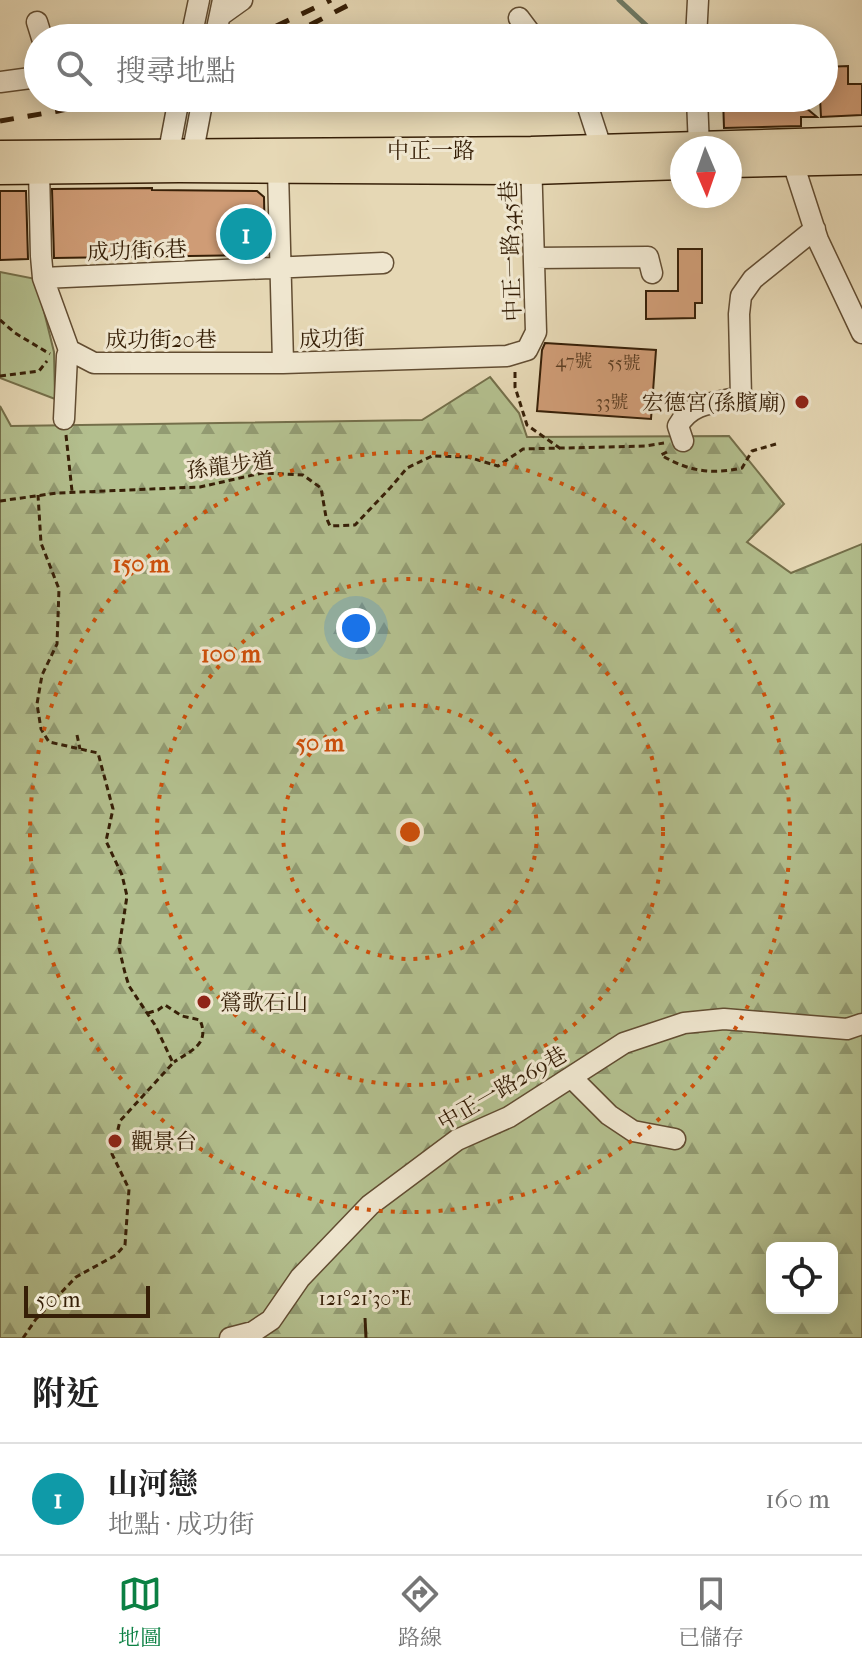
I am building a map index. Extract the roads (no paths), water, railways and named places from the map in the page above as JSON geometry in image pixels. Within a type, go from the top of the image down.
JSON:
[{"type":"main road","name":"中正一路","points":[[742,144],[862,139]]},
{"type":"main road","name":"中正一路","points":[[0,172],[180,157],[278,171],[531,160],[601,147],[670,146]]},
{"type":"main road","name":"中正一路","points":[[0,153],[531,160],[670,166]]},
{"type":"main road","points":[[742,165],[862,162]]},
{"type":"street","points":[[194,24],[199,0]]},
{"type":"street","points":[[222,7],[242,0]]},
{"type":"street","points":[[697,24],[698,0]]},
{"type":"street","points":[[519,18],[524,24]]},
{"type":"street","points":[[0,82],[24,79]]},
{"type":"street","points":[[179,112],[180,157]]},
{"type":"street","points":[[180,157],[198,112]]},
{"type":"street","points":[[590,112],[601,147]]},
{"type":"street","points":[[698,112],[699,136]]},
{"type":"street","name":"中正一路345巷","points":[[522,351],[536,332],[531,160]]},
{"type":"street","points":[[793,163],[815,229],[862,333]]},
{"type":"street","points":[[39,170],[43,278],[62,354],[64,419]]},
{"type":"street","name":"成功街","points":[[278,171],[283,363],[507,356],[522,351]]},
{"type":"street","points":[[683,441],[678,426],[693,408],[741,397],[741,296],[753,279],[815,229]]},
{"type":"street","points":[[534,258],[648,257],[652,273]]},
{"type":"street","name":"成功街6巷","points":[[43,278],[383,263]]},
{"type":"street","name":"成功街20巷","points":[[62,354],[94,363],[283,363]]},
{"type":"street","name":"中正一路269巷","points":[[230,1338],[253,1332],[271,1320],[300,1278],[370,1205],[457,1140],[509,1117],[624,1043],[684,1023],[724,1019],[847,1029],[862,1024]]},
{"type":"street","points":[[571,1077],[609,1115],[633,1131],[675,1139]]},
{"type":"waterway","points":[[619,0],[645,24]]},
{"type":"railway","points":[[280,24],[331,0]]},
{"type":"railway","points":[[312,24],[358,0]]},
{"type":"railway","points":[[0,121],[52,112]]},
{"type":"place","name":"山河戀","points":[[246,234]]},
{"type":"place","name":"宏德宮(孫臏廟)","points":[[802,402]]},
{"type":"place","name":"鶯歌石山","points":[[204,1002]]},
{"type":"place","name":"觀景台","points":[[115,1141]]}]
